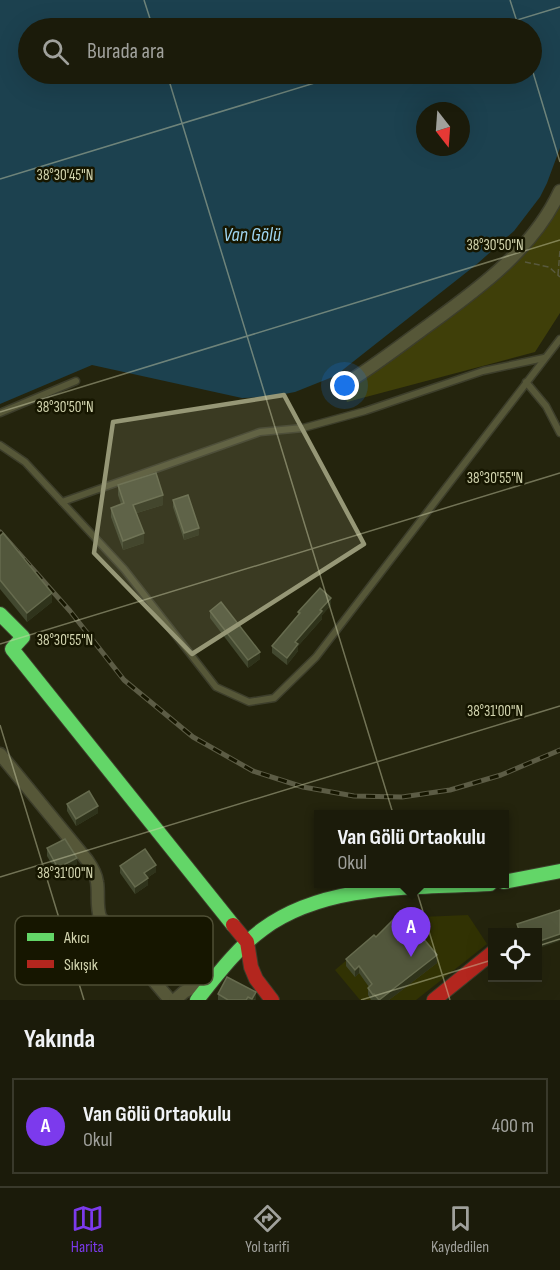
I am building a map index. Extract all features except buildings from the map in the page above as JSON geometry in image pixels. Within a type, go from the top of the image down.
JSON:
[{"type":"street","points":[[342,386],[451,309],[518,251],[534,235],[546,218],[560,191]]},
{"type":"street","points":[[0,614],[23,637],[12,649],[247,942],[250,969],[255,982],[272,1000]]},
{"type":"street","points":[[0,754],[87,860],[98,883],[100,916]]},
{"type":"street","points":[[509,881],[560,871]]},
{"type":"street","points":[[213,981],[247,942],[285,915],[337,897],[426,888]]},
{"type":"street","points":[[434,1000],[488,956]]},
{"type":"street","points":[[213,978],[218,975]]},
{"type":"street","points":[[157,985],[170,1000]]},
{"type":"street","points":[[175,1000],[198,985]]},
{"type":"street","points":[[197,1000],[210,985]]},
{"type":"lane","points":[[0,446],[25,462],[124,569],[216,687],[249,702],[274,698],[316,657],[560,339]]},
{"type":"lane","points":[[62,502],[261,432],[303,428],[365,411],[483,371],[545,358]]},
{"type":"lane","points":[[0,413],[76,381]]},
{"type":"lane","points":[[526,382],[542,401],[560,433]]},
{"type":"path","points":[[559,276],[560,250]]},
{"type":"path","points":[[518,251],[524,261],[549,267],[559,276]]},
{"type":"highlighted area","points":[[284,395],[364,544],[192,654],[94,553],[113,422]]},
{"type":"shaded area","points":[[560,191],[560,313],[535,352],[347,402],[342,386],[502,267]]},
{"type":"shaded area","points":[[468,915],[487,944],[416,1000],[360,1000],[335,970],[397,918]]},
{"type":"water","name":"Van Gölü","points":[[0,0],[560,0],[560,148],[540,197],[514,231],[477,264],[335,376],[295,392],[269,397],[242,398],[92,365],[0,404]]},
{"type":"railway","points":[[0,532],[70,611],[124,680],[193,737],[253,771],[303,787],[354,796],[402,797],[450,790],[501,775],[560,750]]},
{"type":"traffic: fast","points":[[0,614],[23,637],[12,649],[233,925]]},
{"type":"traffic: fast","points":[[509,881],[560,871]]},
{"type":"traffic: fast","points":[[213,980],[254,936],[288,914],[314,903],[343,896],[402,888]]},
{"type":"traffic: fast","points":[[197,1000],[209,985]]},
{"type":"traffic: jam","points":[[233,925],[247,942],[251,967],[256,979],[272,1000]]},
{"type":"traffic: jam","points":[[434,1000],[488,956]]},
{"type":"place","name":"Van Gölü Ortaokulu","points":[[411,957]]}]
